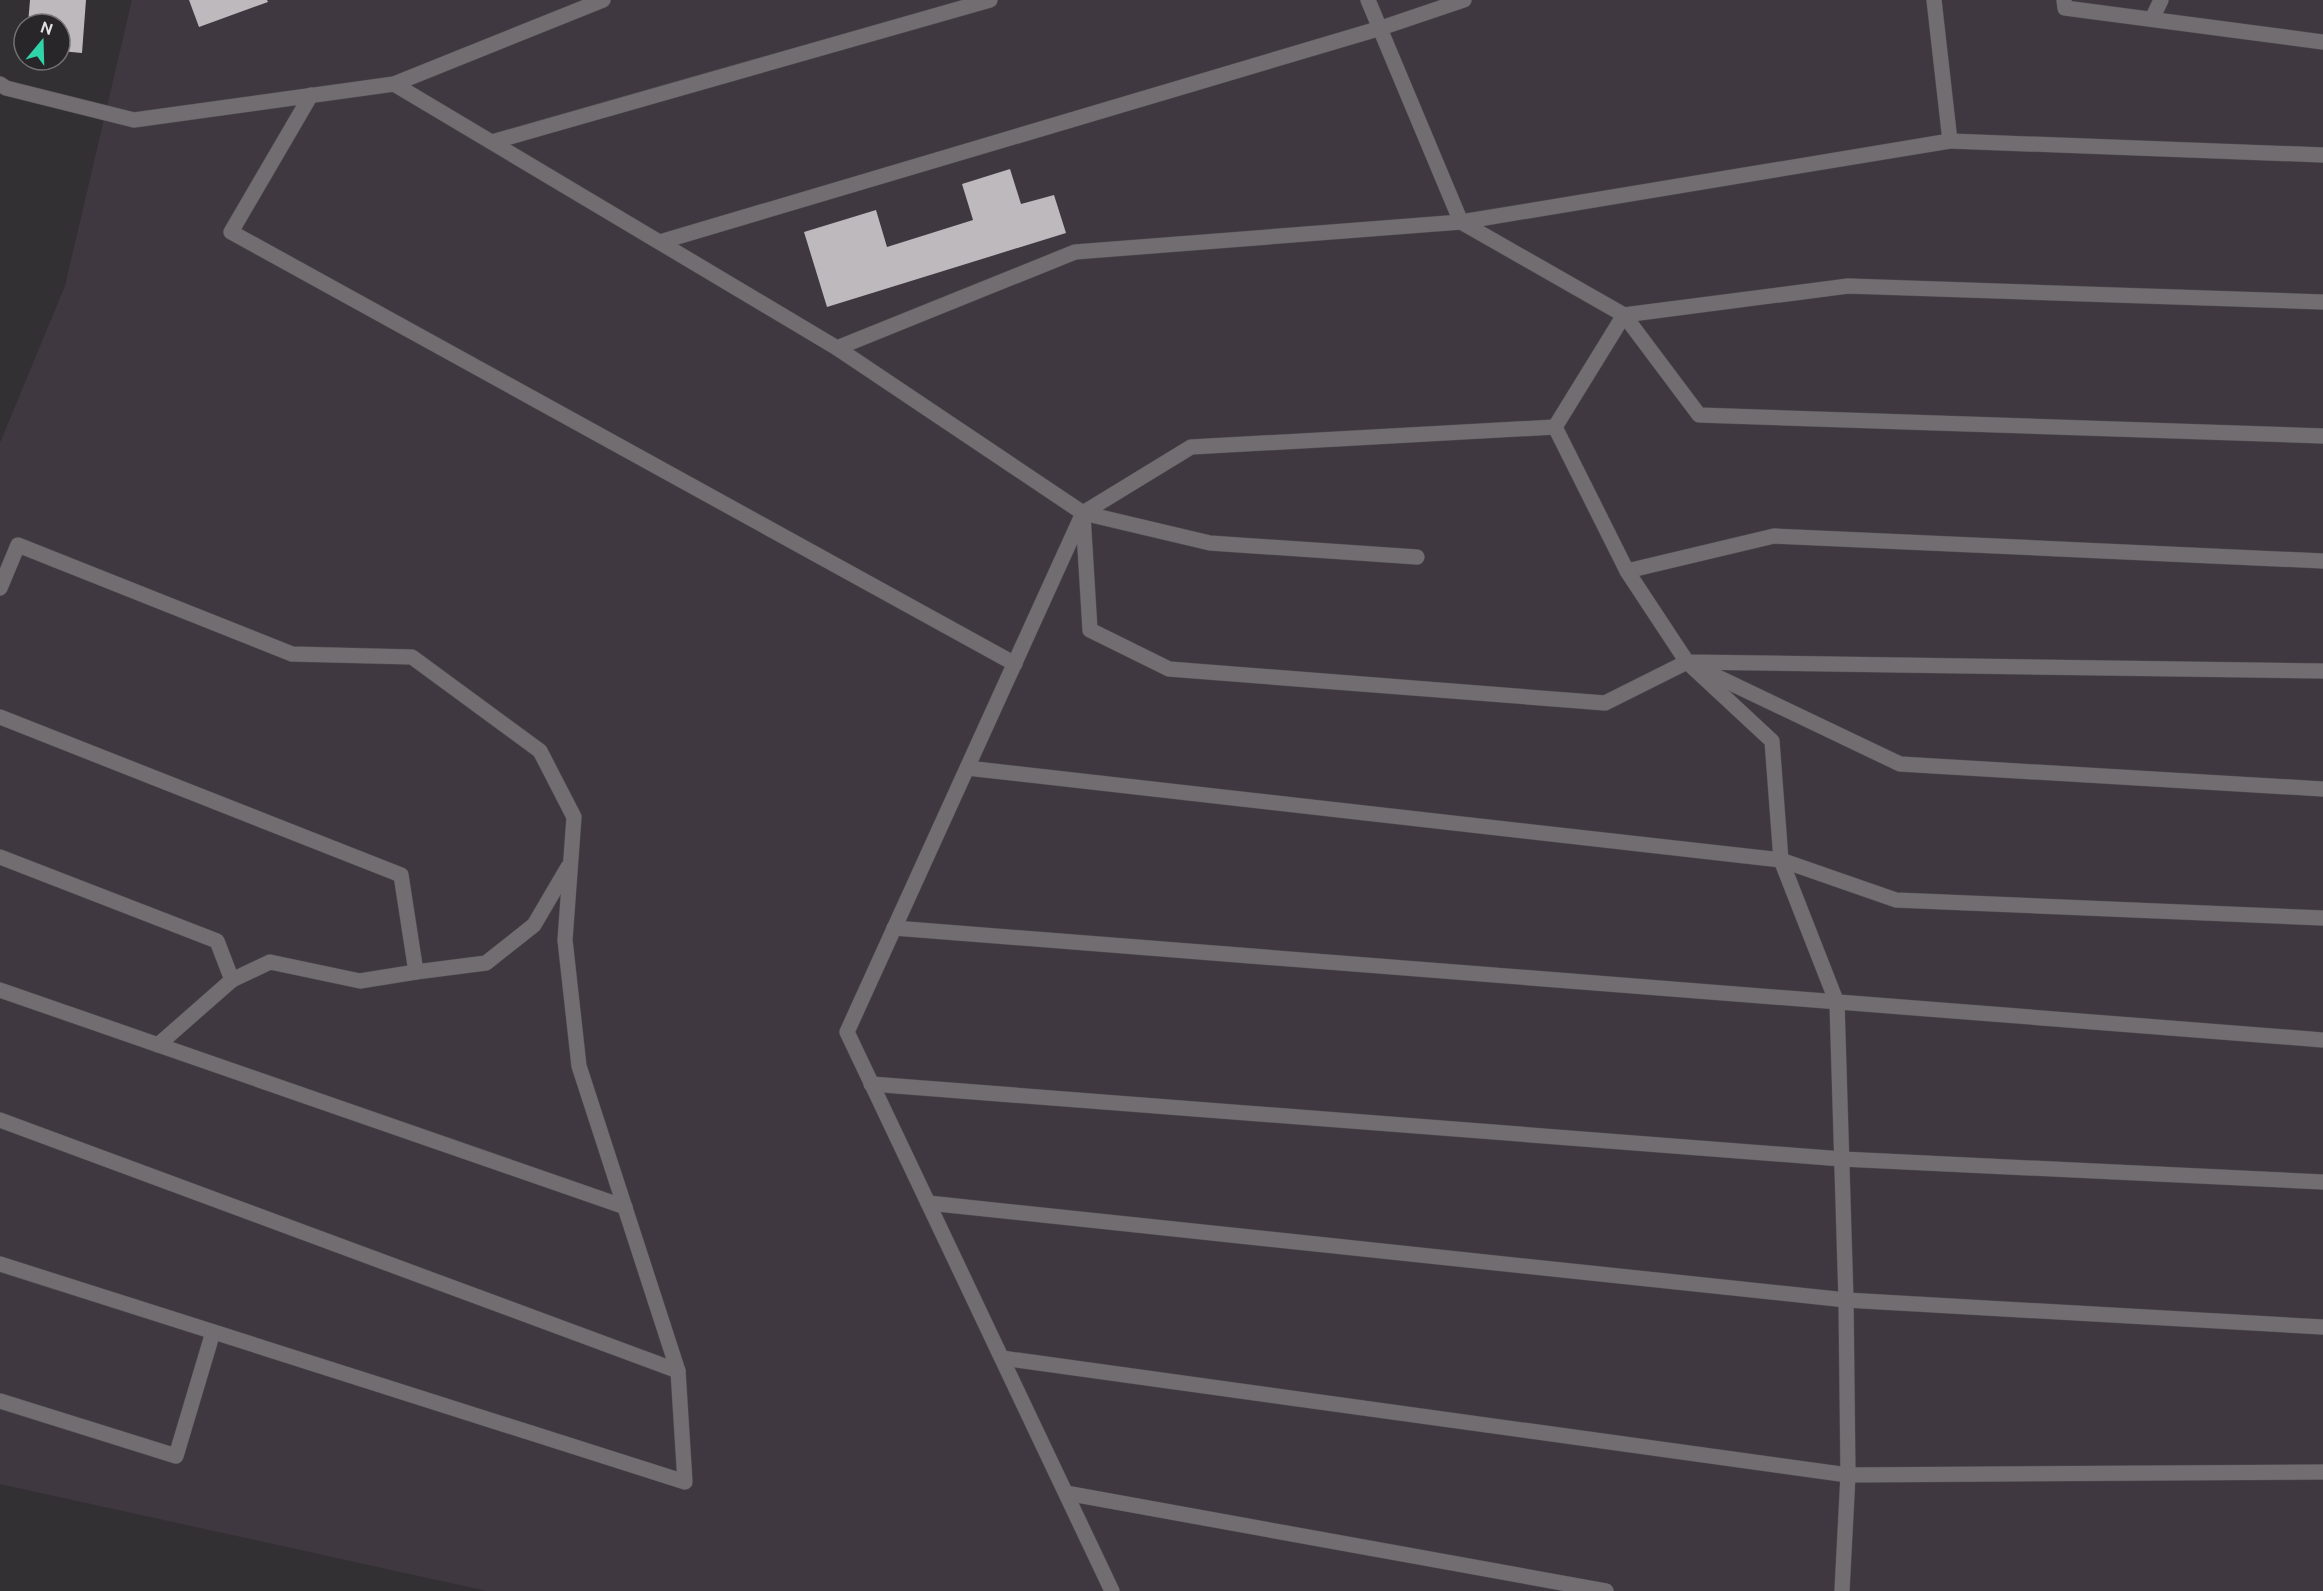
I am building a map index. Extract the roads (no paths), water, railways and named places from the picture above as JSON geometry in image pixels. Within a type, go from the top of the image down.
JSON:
[{"type":"lane","points":[[0,84],[6,88],[134,120],[394,84],[603,0]]},
{"type":"lane","points":[[492,142],[990,0]]},
{"type":"lane","points":[[1368,0],[1461,222],[1624,315],[1699,415],[2323,436]]},
{"type":"lane","points":[[660,242],[1381,28],[1464,0]]},
{"type":"lane","points":[[1934,0],[1950,141]]},
{"type":"lane","points":[[2064,0],[2065,8],[2323,42]]},
{"type":"lane","points":[[2152,20],[2161,0]]},
{"type":"lane","points":[[394,84],[837,348],[1083,513],[1210,543],[1417,558]]},
{"type":"lane","points":[[311,95],[231,232],[1015,664]]},
{"type":"lane","points":[[837,348],[1075,252],[1461,222],[1950,141],[2323,155]]},
{"type":"lane","points":[[1624,315],[1848,286],[2323,302]]},
{"type":"lane","points":[[1555,427],[1624,315]]},
{"type":"lane","points":[[1112,1591],[847,1032],[1083,513],[1191,447],[1555,427]]},
{"type":"lane","points":[[1555,427],[1626,570],[1688,663],[1772,741],[1781,860],[1837,1003],[1846,1300],[1848,1475],[1842,1591]]},
{"type":"lane","points":[[1083,513],[1090,630],[1169,669],[1605,703],[1688,663],[2323,671]]},
{"type":"lane","points":[[1626,570],[1774,536],[2323,561]]},
{"type":"lane","points":[[0,588],[18,545],[292,654],[412,657],[540,751],[574,817],[565,940],[579,1066],[678,1371],[685,1482],[0,1264]]},
{"type":"lane","points":[[1688,663],[1900,764],[2323,789]]},
{"type":"lane","points":[[0,717],[402,875],[416,972]]},
{"type":"lane","points":[[967,768],[1781,860],[1896,900],[2323,918]]},
{"type":"lane","points":[[0,857],[217,941],[232,980]]},
{"type":"lane","points":[[158,1045],[232,980],[270,962],[360,981],[486,963],[534,925],[571,861]]},
{"type":"lane","points":[[894,928],[2323,1040]]},
{"type":"lane","points":[[0,990],[625,1207]]},
{"type":"lane","points":[[871,1084],[1842,1159],[2323,1182]]},
{"type":"lane","points":[[0,1120],[678,1371]]},
{"type":"lane","points":[[928,1203],[1846,1300],[2323,1327]]},
{"type":"lane","points":[[0,1401],[176,1456],[213,1332]]},
{"type":"lane","points":[[1002,1358],[1848,1475],[2323,1472]]},
{"type":"lane","points":[[1065,1493],[1606,1591]]}]
